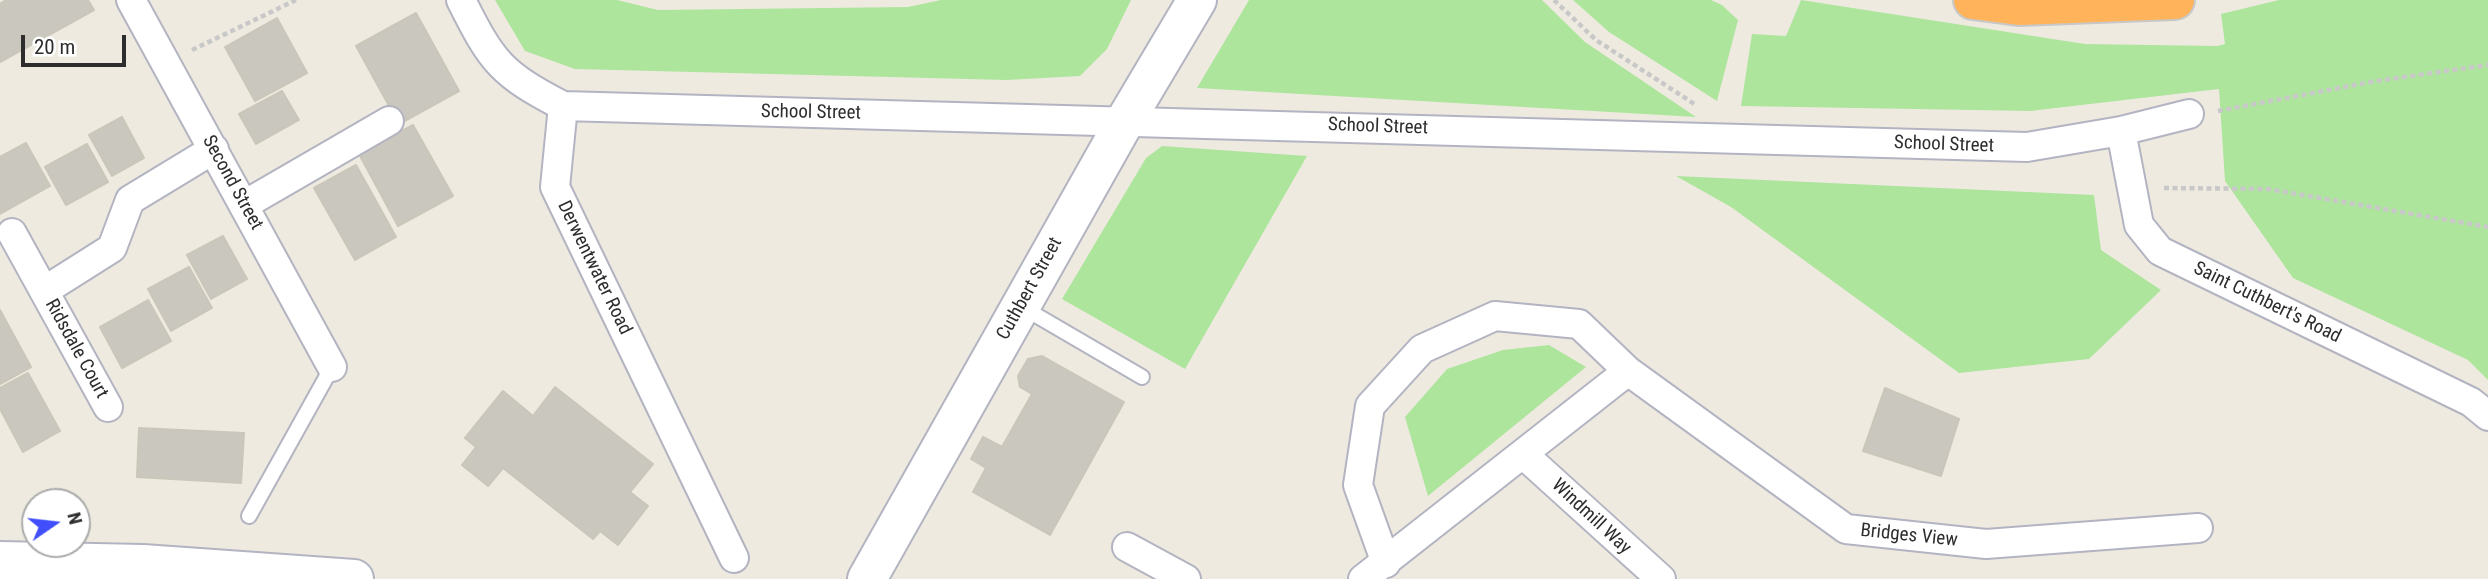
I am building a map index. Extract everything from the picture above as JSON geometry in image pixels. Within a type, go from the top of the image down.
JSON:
[{"type":"highway","points":[[1973,0],[2019,6],[2175,0]]},
{"type":"street","name":"Second Street","points":[[131,0],[332,367]]},
{"type":"street","points":[[461,0],[488,52],[520,84],[563,106]]},
{"type":"street","name":"Cuthbert Street","points":[[867,579],[1125,121],[1197,0]]},
{"type":"street","name":"School Street","points":[[563,106],[2027,147],[2121,131],[2189,114]]},
{"type":"street","name":"Derwentwater Road","points":[[563,106],[555,187],[734,558]]},
{"type":"street","points":[[244,205],[389,121]]},
{"type":"street","name":"Saint Cuthbert's Road","points":[[2121,131],[2139,225],[2160,251],[2471,402],[2488,416]]},
{"type":"street","name":"Ridsdale Court","points":[[44,291],[112,248],[130,200],[214,149]]},
{"type":"street","name":"Ridsdale Court","points":[[12,233],[108,407]]},
{"type":"street","name":"Bridges View","points":[[1386,563],[1357,485],[1370,406],[1422,349],[1495,316],[1579,324],[1628,371],[1846,529],[1986,544],[2198,528]]},
{"type":"street","points":[[1363,579],[1628,371]]},
{"type":"street","name":"Windmill Way","points":[[1523,454],[1661,579]]},
{"type":"street","points":[[1127,547],[1186,579]]},
{"type":"street","points":[[0,561],[143,572],[354,579]]},
{"type":"lane","points":[[1020,306],[1142,377]]},
{"type":"lane","points":[[249,516],[332,367]]},
{"type":"path","points":[[166,62],[296,0]]},
{"type":"path","points":[[1554,0],[1596,40],[1701,108]]},
{"type":"path","points":[[2189,114],[2249,107],[2376,81],[2488,65]]},
{"type":"path","points":[[2131,188],[2268,189],[2488,227]]},
{"type":"green space","points":[[495,0],[617,0],[658,10],[908,7],[941,0],[1131,0],[1107,49],[1080,76],[1007,80],[575,69],[525,51]]},
{"type":"green space","points":[[1249,0],[1542,0],[1585,42],[1696,117],[1197,88]]},
{"type":"green space","points":[[1573,0],[1711,0],[1722,5],[1738,20],[1717,101],[1609,32]]},
{"type":"green space","points":[[1801,0],[2085,44],[2217,46],[2225,44],[2221,14],[2279,0],[2488,0],[2488,380],[2468,360],[2293,278],[2225,181],[2219,89],[2030,111],[1741,106],[1752,34],[1786,36]]},
{"type":"green space","points":[[1162,146],[1307,156],[1185,369],[1062,299],[1146,158]]},
{"type":"green space","points":[[1676,176],[2094,195],[2101,250],[2161,290],[2089,359],[1959,373],[1731,207]]},
{"type":"green space","points":[[1549,345],[1586,367],[1428,496],[1405,417],[1447,369],[1503,350]]},
{"type":"building","points":[[6,0],[88,0],[94,10],[0,62],[0,4]]},
{"type":"building","points":[[416,13],[459,91],[399,124],[356,46]]},
{"type":"building","points":[[277,18],[307,73],[255,101],[225,47]]},
{"type":"building","points":[[282,91],[299,120],[256,144],[239,114]]},
{"type":"building","points":[[122,117],[144,158],[112,176],[89,135]]},
{"type":"building","points":[[413,125],[453,196],[398,226],[359,154]]},
{"type":"building","points":[[26,143],[50,186],[0,214],[0,157]]},
{"type":"building","points":[[87,144],[108,182],[66,205],[45,167]]},
{"type":"building","points":[[356,165],[396,237],[355,260],[314,188]]},
{"type":"building","points":[[223,236],[247,279],[211,299],[187,255]]},
{"type":"building","points":[[189,267],[212,308],[171,331],[148,289]]},
{"type":"building","points":[[148,300],[171,341],[122,368],[100,327]]},
{"type":"building","points":[[0,310],[31,367],[0,384]]},
{"type":"building","points":[[1042,356],[1124,402],[1050,535],[973,492],[986,468],[971,459],[983,437],[1002,447],[1032,394],[1020,387],[1018,376],[1028,359]]},
{"type":"building","points":[[28,373],[60,431],[23,452],[0,409],[0,388]]},
{"type":"building","points":[[555,387],[653,464],[630,492],[648,506],[618,545],[600,531],[593,539],[503,468],[488,486],[462,465],[476,447],[465,438],[503,391],[533,416]]},
{"type":"building","points":[[1885,388],[1959,419],[1941,476],[1863,451]]},
{"type":"building","points":[[139,428],[244,433],[241,483],[137,477]]}]
